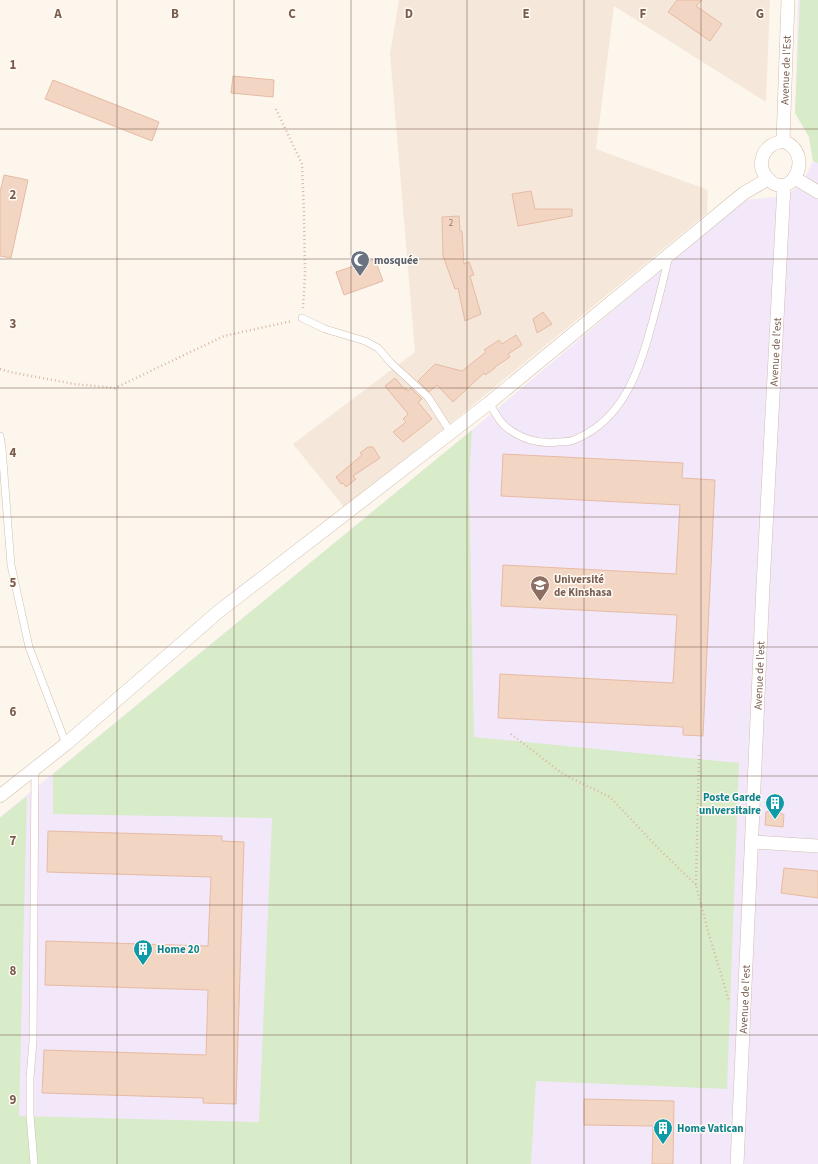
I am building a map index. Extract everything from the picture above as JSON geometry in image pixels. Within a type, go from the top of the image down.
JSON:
[{"type":"street","name":"Avenue de l'Est","points":[[783,141],[788,0]]},
{"type":"street","points":[[783,141],[793,144],[799,148],[805,161],[803,174],[798,180],[784,186],[773,183],[768,179],[763,173],[761,165],[762,157],[766,150],[772,144],[783,141]]},
{"type":"street","points":[[0,796],[66,744],[218,612],[489,403],[744,192],[768,179]]},
{"type":"street","points":[[798,180],[818,192]]},
{"type":"street","name":"Avenue de l'est","points":[[737,1164],[763,586],[784,186]]},
{"type":"street","points":[[752,842],[818,846]]},
{"type":"lane","points":[[489,403],[504,425],[525,439],[547,444],[575,440],[599,426],[620,404],[633,381],[643,357],[658,304],[669,255]]},
{"type":"lane","points":[[302,318],[325,329],[365,341],[378,348],[391,363],[428,396],[451,433]]},
{"type":"lane","points":[[0,436],[11,565],[29,647],[66,744]]},
{"type":"lane","points":[[34,1164],[30,1115],[30,1078],[33,1041],[35,768]]},
{"type":"path","points":[[0,369],[74,384],[115,388],[224,336],[302,318],[305,254],[302,164],[276,109]]},
{"type":"path","points":[[511,734],[562,774],[610,797],[658,848],[696,885]]},
{"type":"path","points":[[699,755],[696,885],[731,1008]]},
{"type":"shaded area","points":[[399,0],[770,0],[766,102],[614,6],[596,149],[708,190],[707,213],[457,418],[344,507],[293,444],[415,352],[390,54]]},
{"type":"shaded area","name":"Université de Kinshasa","points":[[798,0],[818,0],[818,1164],[0,1164],[0,817],[472,430],[744,200],[776,197],[791,192],[804,180],[813,161],[809,137],[795,113]]},
{"type":"green space","points":[[800,0],[818,0],[818,163],[813,161],[809,137],[795,113]]},
{"type":"green space","points":[[472,430],[469,479],[474,737],[739,763],[727,1089],[536,1081],[531,1164],[0,1164],[0,818],[27,796],[19,1116],[259,1122],[272,818],[53,814],[53,774]]},
{"type":"building","points":[[677,0],[702,0],[696,6],[722,24],[710,41],[668,12]]},
{"type":"building","points":[[233,76],[274,80],[273,97],[231,93]]},
{"type":"building","points":[[53,80],[159,122],[152,141],[45,99]]},
{"type":"building","points":[[4,175],[28,180],[11,258],[0,256],[0,192]]},
{"type":"building","points":[[531,191],[535,209],[572,209],[572,216],[518,226],[512,194]]},
{"type":"building","points":[[459,216],[460,231],[462,231],[464,264],[469,262],[474,275],[470,276],[481,314],[465,321],[458,288],[455,289],[443,256],[442,217]]},
{"type":"building","name":"mosquée","points":[[375,259],[383,281],[344,295],[336,272]]},
{"type":"building","points":[[543,312],[552,324],[537,333],[533,319]]},
{"type":"building","points":[[516,335],[522,345],[508,354],[510,357],[485,375],[484,373],[453,402],[437,385],[429,392],[418,381],[435,364],[462,371],[486,352],[484,350],[499,340],[502,344]]},
{"type":"building","points":[[395,378],[405,390],[406,388],[408,391],[411,388],[422,399],[418,402],[432,419],[403,442],[393,432],[406,422],[403,419],[408,414],[385,386]]},
{"type":"building","points":[[368,447],[373,447],[380,458],[353,476],[356,479],[346,487],[343,483],[341,484],[336,477],[362,455],[360,453]]},
{"type":"building","points":[[503,454],[683,463],[682,478],[715,480],[703,736],[683,735],[683,727],[498,718],[500,674],[673,683],[677,615],[501,606],[503,565],[676,574],[680,505],[501,496]]},
{"type":"building","name":"Poste Garde universitaire","points":[[776,810],[784,815],[783,827],[765,825],[766,812]]},
{"type":"building","name":"Home 20","points":[[48,831],[222,836],[222,841],[244,842],[236,1104],[203,1103],[203,1098],[42,1093],[44,1050],[206,1055],[208,990],[45,985],[46,941],[208,946],[211,877],[47,872]]},
{"type":"building","points":[[784,868],[818,871],[818,898],[781,893]]},
{"type":"building","name":"Home Vatican","points":[[584,1099],[674,1101],[673,1164],[652,1164],[653,1126],[584,1125]]},
{"type":"place","name":"mosquée","points":[[360,277]]},
{"type":"place","name":"Université de Kinshasa","points":[[540,602]]},
{"type":"place","name":"Poste Garde universitaire","points":[[775,820]]},
{"type":"place","name":"Home 20","points":[[143,966]]},
{"type":"place","name":"Home Vatican","points":[[663,1145]]}]
